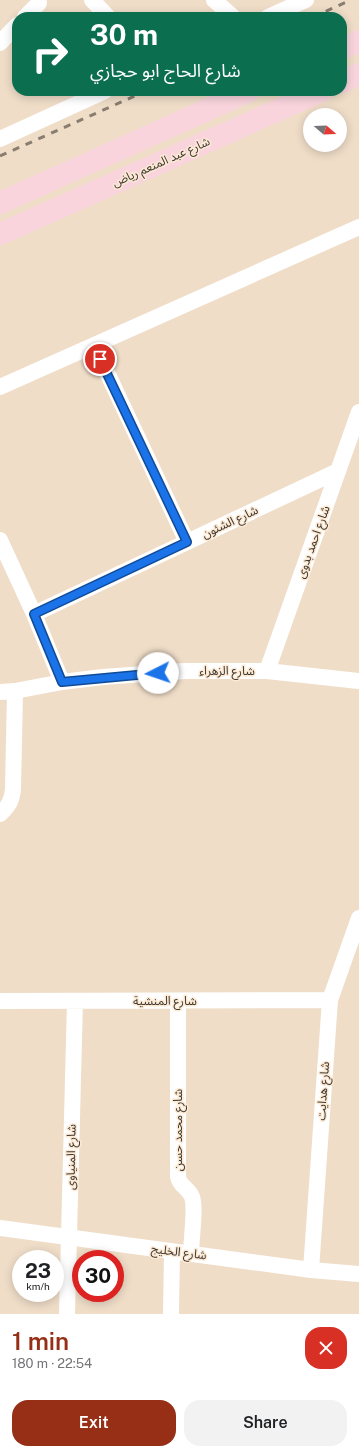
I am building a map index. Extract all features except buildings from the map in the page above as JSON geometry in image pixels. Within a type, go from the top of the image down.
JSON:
[{"type":"main road","points":[[347,47],[359,41]]},
{"type":"main road","points":[[347,80],[359,74]]},
{"type":"main road","points":[[0,203],[238,96]]},
{"type":"main road","name":"شارع عبد المنعم رياض","points":[[0,234],[310,96]]},
{"type":"street","points":[[92,0],[103,12]]},
{"type":"street","points":[[214,0],[227,12]]},
{"type":"street","points":[[279,12],[306,0]]},
{"type":"street","points":[[30,12],[39,3]]},
{"type":"street","points":[[0,43],[12,31]]},
{"type":"street","points":[[0,139],[94,96]]},
{"type":"street","points":[[0,387],[359,227]]},
{"type":"street","points":[[94,345],[187,542]]},
{"type":"street","name":"شارع احمد بدوى","points":[[267,671],[359,412]]},
{"type":"street","name":"شارع الشئون","points":[[34,614],[338,471]]},
{"type":"street","points":[[0,542],[34,614],[62,682]]},
{"type":"street","name":"شارع الزهراء","points":[[7,691],[62,682],[158,673],[219,671],[267,671],[359,681]]},
{"type":"street","points":[[0,814],[7,808],[12,799],[13,789],[7,691]]},
{"type":"street","name":"شارع هدايت","points":[[311,1270],[330,1000],[359,918]]},
{"type":"street","name":"شارع المنشية","points":[[0,1001],[330,1000]]},
{"type":"street","name":"شارع المنياوى","points":[[67,1314],[75,1001]]},
{"type":"street","name":"شارع محمد حسن","points":[[178,1001],[178,1177],[182,1186],[190,1192],[194,1202],[191,1254]]},
{"type":"street","name":"شارع الخليج","points":[[0,1228],[311,1270],[359,1274]]},
{"type":"street","points":[[171,1314],[172,1251]]},
{"type":"railway","points":[[324,12],[351,0]]},
{"type":"railway","points":[[0,156],[135,96]]},
{"type":"route","points":[[100,359],[187,542],[34,614],[62,682],[158,673]]}]
